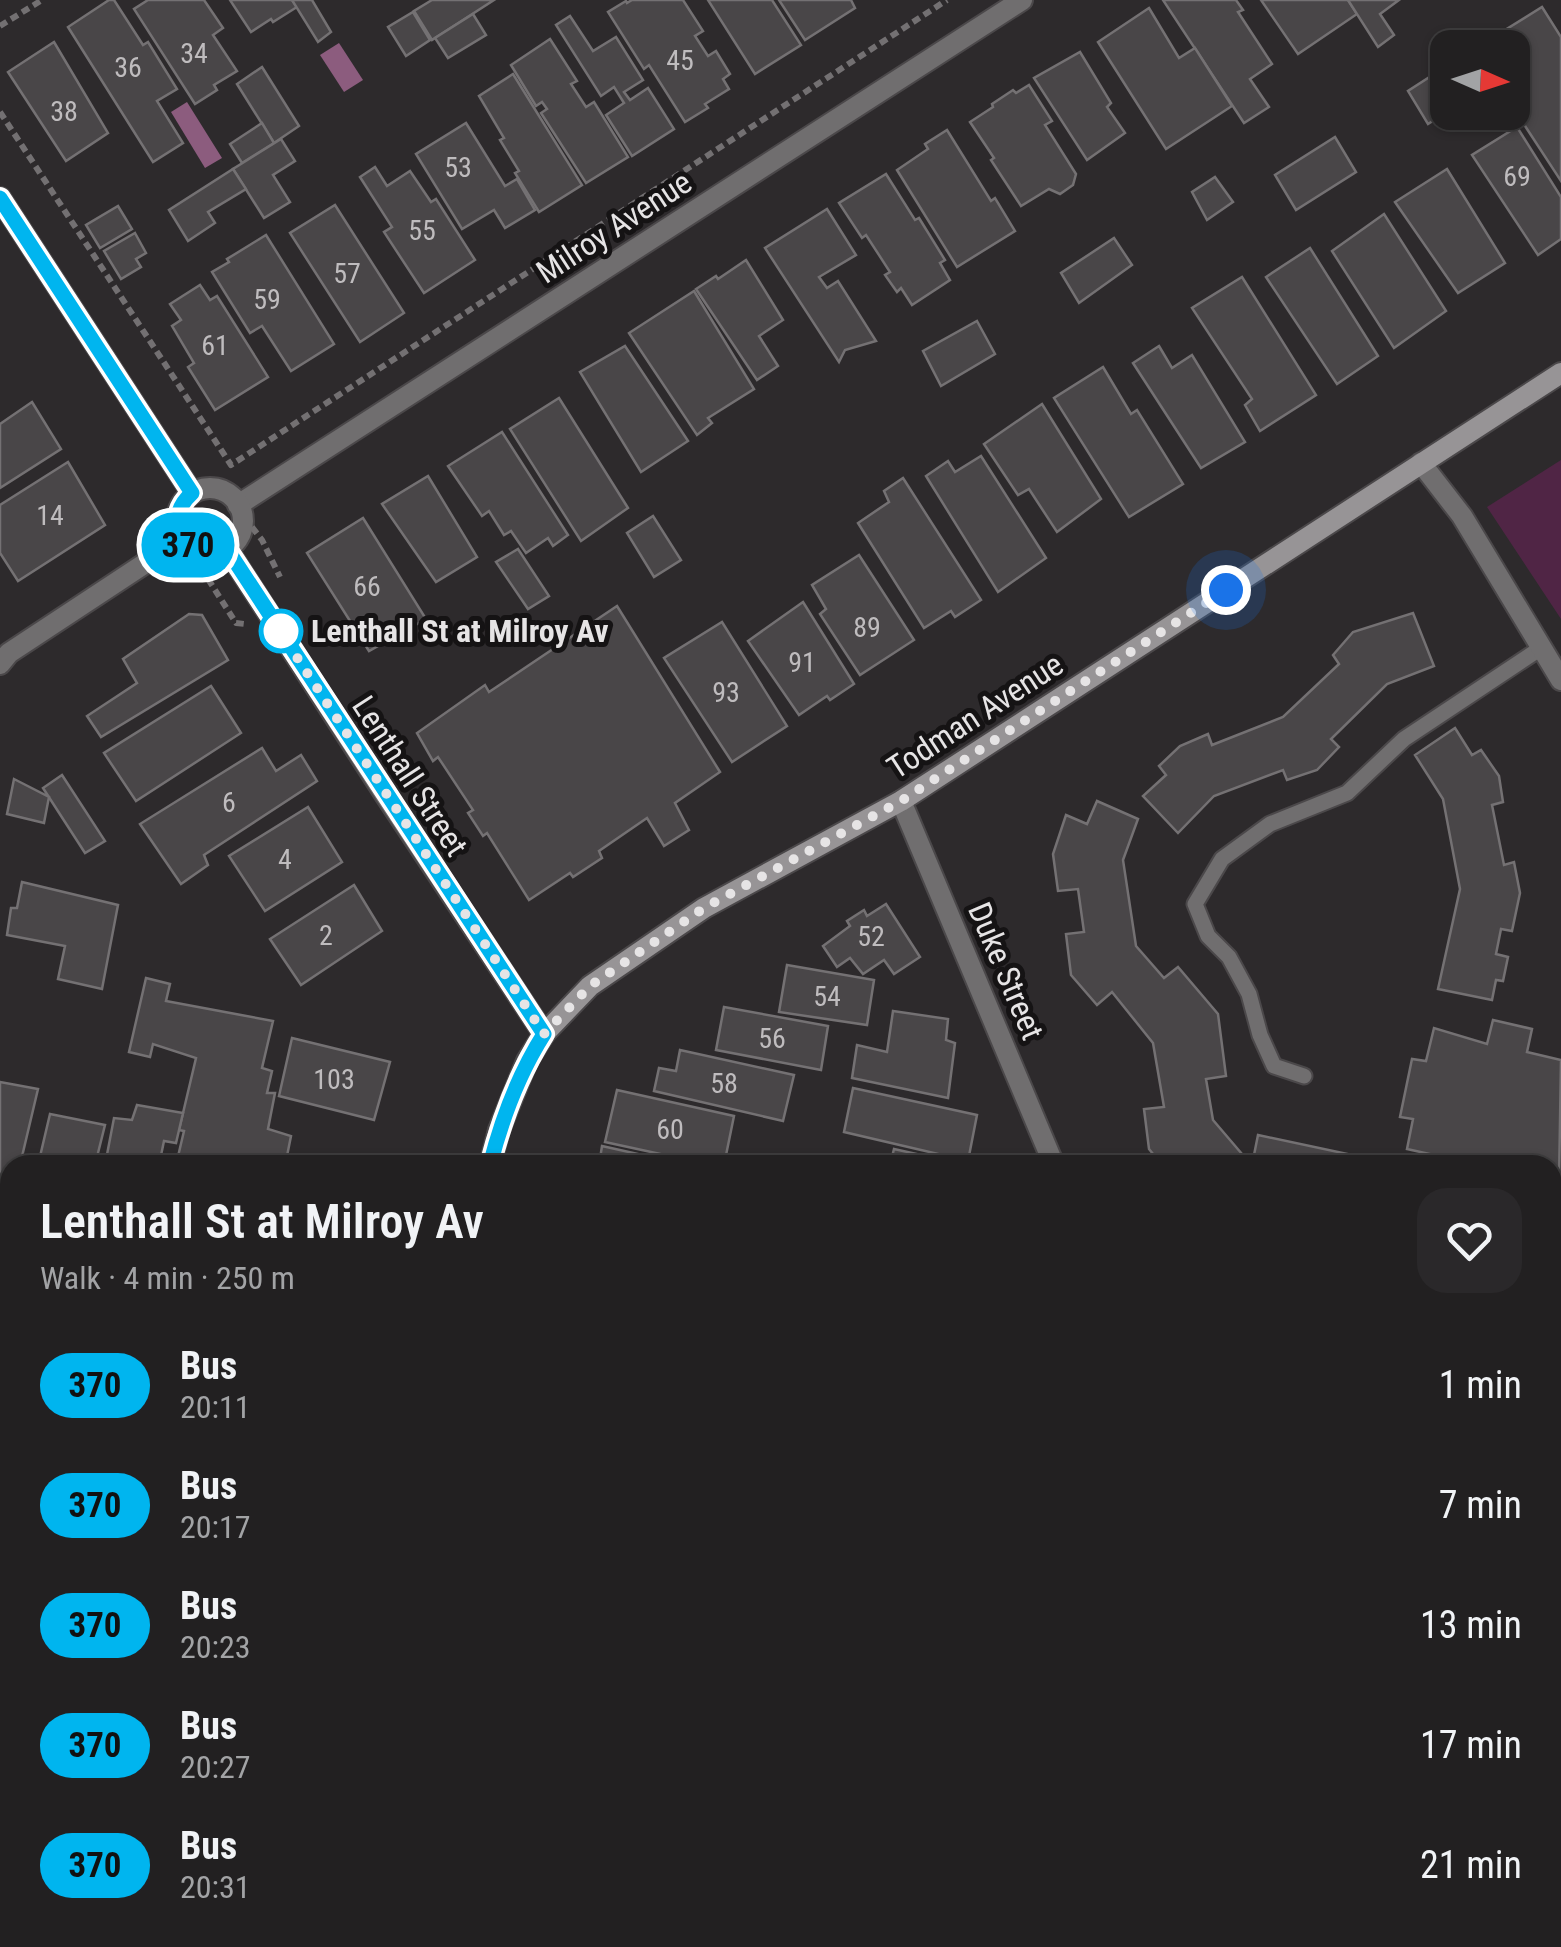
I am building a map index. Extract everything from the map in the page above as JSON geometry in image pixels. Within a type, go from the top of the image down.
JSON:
[{"type":"main road","name":"Todman Avenue","points":[[493,1155],[518,1081],[544,1034],[590,986],[704,908],[901,801],[1561,372]]},
{"type":"street","name":"Milroy Avenue","points":[[238,505],[1022,0]]},
{"type":"street","points":[[0,198],[192,493]]},
{"type":"street","points":[[1421,463],[1462,516],[1561,680]]},
{"type":"street","points":[[222,490],[238,505],[242,524],[235,543],[227,549],[207,554],[182,539],[177,519],[184,500],[192,493],[222,490]]},
{"type":"street","points":[[0,664],[9,653],[182,539]]},
{"type":"street","name":"Lenthall Street","points":[[227,549],[544,1034]]},
{"type":"street","name":"Duke Street","points":[[901,801],[1050,1155]]},
{"type":"lane","points":[[1304,1076],[1274,1066],[1248,994],[1229,957],[1208,936],[1196,904],[1222,859],[1270,824],[1347,794],[1404,739],[1541,648]]},
{"type":"path","points":[[0,26],[42,0]]},
{"type":"path","points":[[0,112],[231,465],[947,0]]},
{"type":"shaded area","points":[[339,43],[363,80],[344,92],[320,55]]},
{"type":"shaded area","points":[[187,102],[222,158],[205,168],[171,112]]},
{"type":"shaded area","points":[[1561,460],[1561,619],[1487,507]]},
{"type":"building","points":[[114,0],[143,45],[148,42],[177,89],[157,101],[183,143],[153,162],[68,27]]},
{"type":"building","points":[[148,0],[204,0],[223,28],[213,35],[237,71],[214,85],[217,90],[195,104],[134,9]]},
{"type":"building","points":[[230,0],[292,0],[297,7],[251,32]]},
{"type":"building","points":[[292,0],[312,0],[331,32],[318,42]]},
{"type":"building","points":[[432,0],[494,0],[432,40],[414,11]]},
{"type":"building","points":[[632,0],[683,0],[703,31],[695,36],[708,56],[716,51],[730,74],[723,79],[729,89],[685,122],[649,65],[644,69],[608,12]]},
{"type":"building","points":[[708,0],[772,0],[801,45],[755,74]]},
{"type":"building","points":[[779,0],[851,0],[855,8],[805,40]]},
{"type":"building","points":[[1163,0],[1236,0],[1243,10],[1238,12],[1272,64],[1250,79],[1269,107],[1244,123]]},
{"type":"building","points":[[1261,0],[1348,0],[1357,14],[1298,54]]},
{"type":"building","points":[[1348,0],[1399,0],[1380,14],[1394,35],[1378,47]]},
{"type":"building","points":[[1542,7],[1561,37],[1561,181],[1528,130],[1530,30],[1505,30]]},
{"type":"building","points":[[1149,8],[1179,58],[1195,48],[1232,106],[1166,149],[1098,42]]},
{"type":"building","points":[[413,12],[430,40],[406,56],[388,27]]},
{"type":"building","points":[[473,14],[486,35],[448,58],[435,38]]},
{"type":"building","points":[[570,16],[593,51],[616,37],[643,80],[624,92],[630,100],[648,88],[674,129],[632,156],[606,115],[624,103],[614,87],[601,96],[556,25]]},
{"type":"building","points":[[550,39],[577,81],[571,84],[586,107],[594,102],[628,157],[586,183],[541,113],[547,109],[542,102],[536,106],[511,65]]},
{"type":"building","points":[[54,42],[108,133],[66,161],[8,72]]},
{"type":"building","points":[[1080,52],[1111,103],[1107,107],[1125,133],[1087,160],[1034,78]]},
{"type":"building","points":[[262,67],[299,126],[274,143],[237,84]]},
{"type":"building","points":[[513,74],[582,185],[539,212],[515,173],[519,171],[500,140],[504,138],[479,96]]},
{"type":"building","points":[[1430,77],[1428,124],[1408,91]]},
{"type":"building","points":[[1029,85],[1052,121],[1045,125],[1076,174],[1073,185],[1060,194],[1049,189],[1021,206],[970,122],[1013,90],[1016,93]]},
{"type":"building","points":[[262,123],[274,143],[242,163],[230,144]]},
{"type":"building","points":[[466,123],[505,186],[517,179],[535,210],[505,228],[494,210],[462,229],[416,154]]},
{"type":"building","points":[[947,130],[991,201],[995,198],[1015,231],[957,267],[897,170]]},
{"type":"building","points":[[1512,130],[1519,130],[1561,197],[1561,239],[1538,255],[1472,155]]},
{"type":"building","points":[[1335,137],[1356,172],[1296,210],[1275,175]]},
{"type":"building","points":[[281,139],[295,161],[273,175],[290,202],[264,218],[233,169]]},
{"type":"building","points":[[375,167],[387,186],[410,171],[431,202],[436,199],[475,260],[424,293],[384,232],[392,227],[360,177]]},
{"type":"building","points":[[233,169],[246,189],[208,212],[215,223],[188,241],[169,210]]},
{"type":"building","points":[[1447,169],[1505,263],[1458,293],[1395,202]]},
{"type":"building","points":[[886,174],[945,260],[940,263],[950,280],[912,305],[901,288],[897,292],[885,275],[890,272],[866,235],[862,238],[839,203]]},
{"type":"building","points":[[1215,177],[1233,202],[1207,220],[1192,192]]},
{"type":"building","points":[[335,205],[404,313],[360,342],[290,233]]},
{"type":"building","points":[[118,206],[132,229],[100,248],[86,225]]},
{"type":"building","points":[[827,209],[856,255],[819,277],[827,288],[838,281],[876,341],[845,350],[839,362],[765,248]]},
{"type":"building","points":[[1384,214],[1446,311],[1394,348],[1332,251]]},
{"type":"building","points":[[135,233],[146,253],[136,259],[141,267],[121,279],[104,251]]},
{"type":"building","points":[[266,235],[334,344],[291,371],[262,326],[250,333],[212,272]]},
{"type":"building","points":[[1114,238],[1132,265],[1079,303],[1061,273]]},
{"type":"building","points":[[1310,248],[1378,356],[1337,384],[1266,277]]},
{"type":"building","points":[[746,260],[783,320],[759,336],[778,366],[757,380],[696,289]]},
{"type":"building","points":[[1242,277],[1316,395],[1260,431],[1245,405],[1252,399],[1192,308]]},
{"type":"building","points":[[200,285],[210,300],[217,296],[268,377],[215,410],[188,367],[194,363],[172,326],[181,320],[170,304]]},
{"type":"building","points":[[694,291],[754,389],[708,418],[712,423],[697,435],[629,333]]},
{"type":"building","points":[[977,321],[995,354],[941,386],[923,351]]},
{"type":"building","points":[[625,346],[688,441],[641,472],[580,372]]},
{"type":"building","points":[[1159,346],[1172,368],[1192,355],[1245,442],[1201,468],[1133,363]]},
{"type":"building","points":[[1103,367],[1131,414],[1137,410],[1183,484],[1129,517],[1054,398]]},
{"type":"building","points":[[559,398],[628,508],[581,541],[510,429]]},
{"type":"building","points":[[32,402],[61,449],[0,488],[0,424]]},
{"type":"building","points":[[1042,404],[1101,499],[1057,532],[1029,489],[1018,495],[984,444]]},
{"type":"building","points":[[502,432],[568,535],[553,546],[548,538],[526,553],[511,531],[504,535],[489,511],[482,516],[448,466]]},
{"type":"building","points":[[981,456],[1046,558],[998,592],[926,476],[948,461],[955,472]]},
{"type":"building","points":[[68,462],[105,525],[18,581],[0,553],[0,505]]},
{"type":"building","points":[[428,476],[477,557],[436,582],[382,504]]},
{"type":"building","points":[[903,478],[981,600],[955,617],[951,611],[924,628],[858,523],[889,502],[884,491]]},
{"type":"building","points":[[653,516],[681,560],[654,577],[627,533]]},
{"type":"building","points":[[363,518],[426,619],[369,651],[307,553]]},
{"type":"building","points":[[518,549],[549,596],[528,609],[496,562]]},
{"type":"building","points":[[859,555],[914,640],[860,675],[820,614],[826,609],[812,585]]},
{"type":"building","points":[[803,602],[854,684],[799,715],[748,641]]},
{"type":"building","points":[[617,606],[720,772],[675,803],[689,830],[664,846],[647,818],[599,851],[602,858],[529,900],[487,833],[483,836],[468,813],[473,810],[438,757],[433,761],[417,733],[485,685],[489,692]]},
{"type":"building","points":[[1413,613],[1434,666],[1387,684],[1331,739],[1339,747],[1317,770],[1287,780],[1283,770],[1214,796],[1178,833],[1143,796],[1166,775],[1159,766],[1180,746],[1208,734],[1212,745],[1283,717],[1339,664],[1333,655],[1353,632]]},
{"type":"building","points":[[189,614],[202,615],[228,660],[101,737],[87,716],[137,683],[123,659]]},
{"type":"building","points":[[722,622],[787,726],[732,762],[664,658]]},
{"type":"building","points":[[211,686],[241,733],[136,801],[104,753]]},
{"type":"building","points":[[1455,728],[1472,755],[1481,750],[1499,776],[1503,802],[1492,805],[1504,865],[1514,862],[1520,893],[1512,931],[1501,929],[1496,954],[1508,957],[1503,981],[1496,980],[1492,1000],[1438,989],[1460,889],[1443,799],[1415,755]]},
{"type":"building","points":[[262,748],[276,771],[301,755],[317,781],[204,855],[208,865],[181,884],[140,824]]},
{"type":"building","points":[[62,775],[105,841],[85,853],[43,788]]},
{"type":"building","points":[[14,779],[49,797],[44,823],[7,814]]},
{"type":"building","points":[[1097,801],[1138,819],[1123,860],[1136,946],[1164,978],[1178,967],[1218,1014],[1226,1076],[1206,1079],[1213,1120],[1241,1155],[1154,1155],[1149,1149],[1144,1109],[1164,1107],[1153,1043],[1112,992],[1097,1005],[1071,975],[1066,934],[1084,932],[1078,889],[1058,891],[1053,854],[1066,815],[1087,824]]},
{"type":"building","points":[[308,807],[342,862],[265,911],[229,856]]},
{"type":"building","points":[[22,882],[118,905],[102,989],[58,979],[65,946],[7,935],[11,908],[17,908]]},
{"type":"building","points":[[354,885],[382,931],[301,985],[270,939]]},
{"type":"building","points":[[886,904],[920,957],[894,974],[884,960],[863,974],[850,958],[837,967],[823,946],[850,926],[847,921],[864,910],[867,916]]},
{"type":"building","points":[[787,965],[874,980],[867,1025],[779,1012]]},
{"type":"building","points":[[146,978],[170,984],[166,1001],[273,1021],[262,1068],[272,1071],[267,1093],[275,1093],[268,1129],[291,1136],[287,1155],[178,1155],[184,1131],[179,1130],[196,1058],[153,1044],[150,1057],[129,1052]]},
{"type":"building","points":[[724,1007],[828,1026],[821,1070],[716,1050]]},
{"type":"building","points":[[893,1011],[948,1019],[946,1040],[955,1043],[948,1098],[852,1078],[857,1045],[887,1052]]},
{"type":"building","points":[[1493,1020],[1532,1029],[1527,1052],[1561,1060],[1559,1155],[1434,1155],[1407,1149],[1413,1119],[1400,1117],[1412,1059],[1426,1061],[1434,1028],[1487,1044]]},
{"type":"building","points":[[292,1038],[390,1062],[374,1120],[279,1096]]},
{"type":"building","points":[[680,1050],[794,1075],[783,1121],[654,1091],[659,1068],[676,1071]]},
{"type":"building","points":[[0,1082],[38,1089],[22,1155],[0,1155]]},
{"type":"building","points":[[853,1088],[977,1115],[969,1155],[942,1155],[844,1132]]},
{"type":"building","points":[[617,1090],[734,1116],[726,1155],[665,1155],[605,1142]]},
{"type":"building","points":[[137,1105],[183,1113],[176,1143],[164,1141],[161,1155],[107,1155],[114,1118],[132,1120]]},
{"type":"building","points":[[50,1114],[105,1125],[98,1155],[40,1155]]},
{"type":"building","points":[[1258,1135],[1352,1155],[1254,1155]]},
{"type":"building","points":[[602,1146],[642,1155],[601,1155]]},
{"type":"building","points":[[894,1149],[921,1155],[892,1155]]},
{"type":"bus line","name":"370","points":[[0,198],[192,493],[179,509],[182,539],[207,554],[227,549],[544,1034],[518,1081],[493,1155]]},
{"type":"place","name":"Lenthall St at Milroy Av","points":[[281,631]]},
{"type":"route","points":[[281,631],[544,1034],[590,986],[704,908],[901,801],[1226,590]]}]
